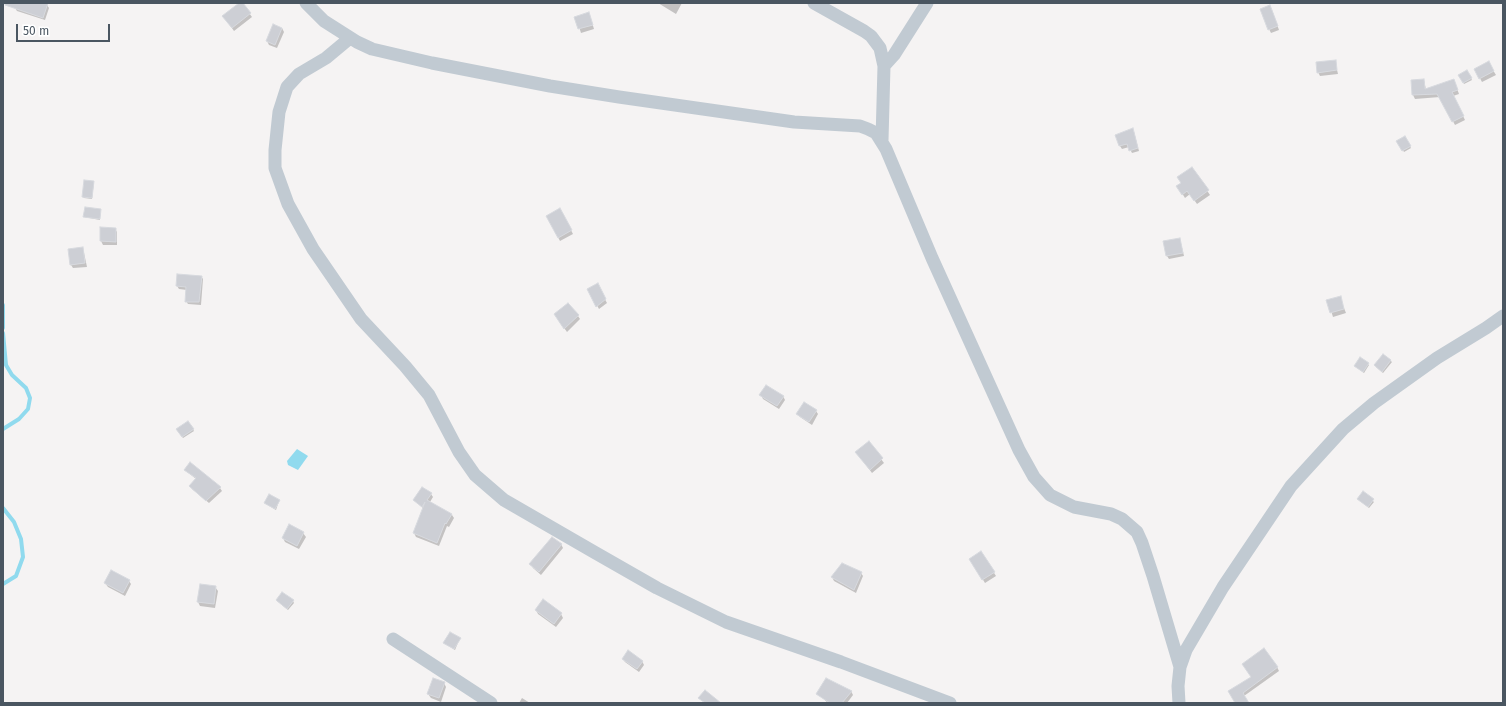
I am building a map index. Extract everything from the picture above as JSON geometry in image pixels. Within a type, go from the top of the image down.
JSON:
[{"type":"street","points":[[306,3],[324,21],[350,38],[372,49],[397,55],[536,84],[794,122],[860,126],[868,129],[882,140]]},
{"type":"street","points":[[814,3],[871,36],[880,48],[884,66],[882,140],[932,258],[1019,450],[1034,477],[1050,495],[1074,507],[1111,514],[1122,519],[1136,532],[1142,543],[1154,576],[1180,667]]},
{"type":"street","points":[[884,66],[894,55],[927,3]]},
{"type":"street","points":[[350,38],[326,58],[299,74],[286,87],[279,112],[275,150],[275,168],[288,204],[313,249],[361,319],[405,366],[429,395],[459,452],[474,475],[504,500],[657,588],[726,622],[856,667],[950,703]]},
{"type":"street","points":[[1179,703],[1178,686],[1180,667],[1186,650],[1223,588],[1291,486],[1343,429],[1374,403],[1437,358],[1503,316]]},
{"type":"street","points":[[393,639],[491,703]]},
{"type":"water","points":[[297,449],[308,456],[298,470],[288,465],[287,461]]},
{"type":"building","points":[[5,3],[48,3],[43,18],[5,5]]},
{"type":"building","points":[[239,3],[243,3],[251,13],[232,28],[222,16]]},
{"type":"building","points":[[1270,5],[1278,26],[1268,30],[1260,9]]},
{"type":"building","points":[[589,12],[593,25],[578,29],[574,17]]},
{"type":"building","points":[[273,24],[282,28],[275,45],[266,41]]},
{"type":"building","points":[[1336,60],[1337,70],[1317,73],[1316,62]]},
{"type":"building","points":[[1489,61],[1494,71],[1479,79],[1474,69]]},
{"type":"building","points":[[1467,70],[1472,78],[1463,83],[1458,75]]},
{"type":"building","points":[[1424,79],[1425,89],[1454,79],[1458,90],[1452,92],[1464,116],[1452,122],[1437,94],[1412,95],[1411,80]]},
{"type":"building","points":[[1133,128],[1138,148],[1129,151],[1127,144],[1119,146],[1115,135]]},
{"type":"building","points":[[1405,136],[1411,146],[1402,151],[1396,141]]},
{"type":"building","points":[[1192,167],[1209,190],[1194,201],[1187,191],[1182,195],[1176,186],[1181,183],[1177,177]]},
{"type":"building","points":[[84,180],[94,181],[92,198],[82,197]]},
{"type":"building","points":[[85,207],[101,209],[100,219],[83,217]]},
{"type":"building","points":[[560,208],[572,230],[558,238],[546,216]]},
{"type":"building","points":[[100,227],[116,228],[116,242],[100,241]]},
{"type":"building","points":[[1180,238],[1183,253],[1166,256],[1163,241]]},
{"type":"building","points":[[83,247],[85,263],[70,265],[68,249]]},
{"type":"building","points":[[177,274],[202,276],[199,302],[185,302],[186,287],[176,286]]},
{"type":"building","points":[[598,283],[606,299],[596,307],[587,289]]},
{"type":"building","points":[[1341,296],[1344,309],[1330,313],[1326,300]]},
{"type":"building","points":[[568,303],[579,315],[564,329],[554,314]]},
{"type":"building","points":[[1383,354],[1391,360],[1382,372],[1374,365]]},
{"type":"building","points":[[1360,357],[1369,363],[1363,372],[1354,366]]},
{"type":"building","points":[[766,385],[784,396],[777,406],[759,395]]},
{"type":"building","points":[[804,402],[817,410],[809,422],[796,414]]},
{"type":"building","points":[[188,421],[194,429],[182,437],[176,429]]},
{"type":"building","points":[[869,441],[883,458],[870,470],[855,452]]},
{"type":"building","points":[[190,462],[221,487],[206,501],[189,486],[196,478],[184,470]]},
{"type":"building","points":[[422,487],[432,493],[427,500],[452,514],[446,524],[445,523],[437,543],[413,533],[425,502],[422,507],[413,500]]},
{"type":"building","points":[[1363,491],[1374,499],[1368,507],[1357,499]]},
{"type":"building","points":[[269,494],[280,500],[275,509],[264,503]]},
{"type":"building","points":[[289,524],[304,532],[297,546],[282,538]]},
{"type":"building","points":[[552,537],[562,544],[539,572],[529,564]]},
{"type":"building","points":[[981,551],[995,572],[982,580],[969,559]]},
{"type":"building","points":[[842,563],[862,572],[854,590],[831,577]]},
{"type":"building","points":[[111,570],[130,580],[123,593],[104,583]]},
{"type":"building","points":[[200,584],[216,586],[214,604],[197,602]]},
{"type":"building","points":[[282,592],[294,600],[287,609],[276,600]]},
{"type":"building","points":[[543,599],[562,613],[554,624],[535,610]]},
{"type":"building","points":[[450,632],[461,638],[454,649],[443,643]]},
{"type":"building","points":[[1264,648],[1278,667],[1243,693],[1249,703],[1235,703],[1228,691],[1251,677],[1242,664]]},
{"type":"building","points":[[628,650],[643,661],[637,669],[622,659]]},
{"type":"building","points":[[433,678],[445,682],[439,698],[427,694]]},
{"type":"building","points":[[826,678],[852,691],[842,703],[830,703],[816,694]]},
{"type":"building","points":[[705,690],[721,703],[705,703],[698,698]]},
{"type":"waterway","points":[[3,305],[3,328]]},
{"type":"waterway","points":[[3,333],[6,365],[12,375],[26,388],[30,398],[28,409],[19,419],[3,429]]},
{"type":"waterway","points":[[3,508],[14,522],[21,539],[23,557],[16,576],[3,584]]}]
